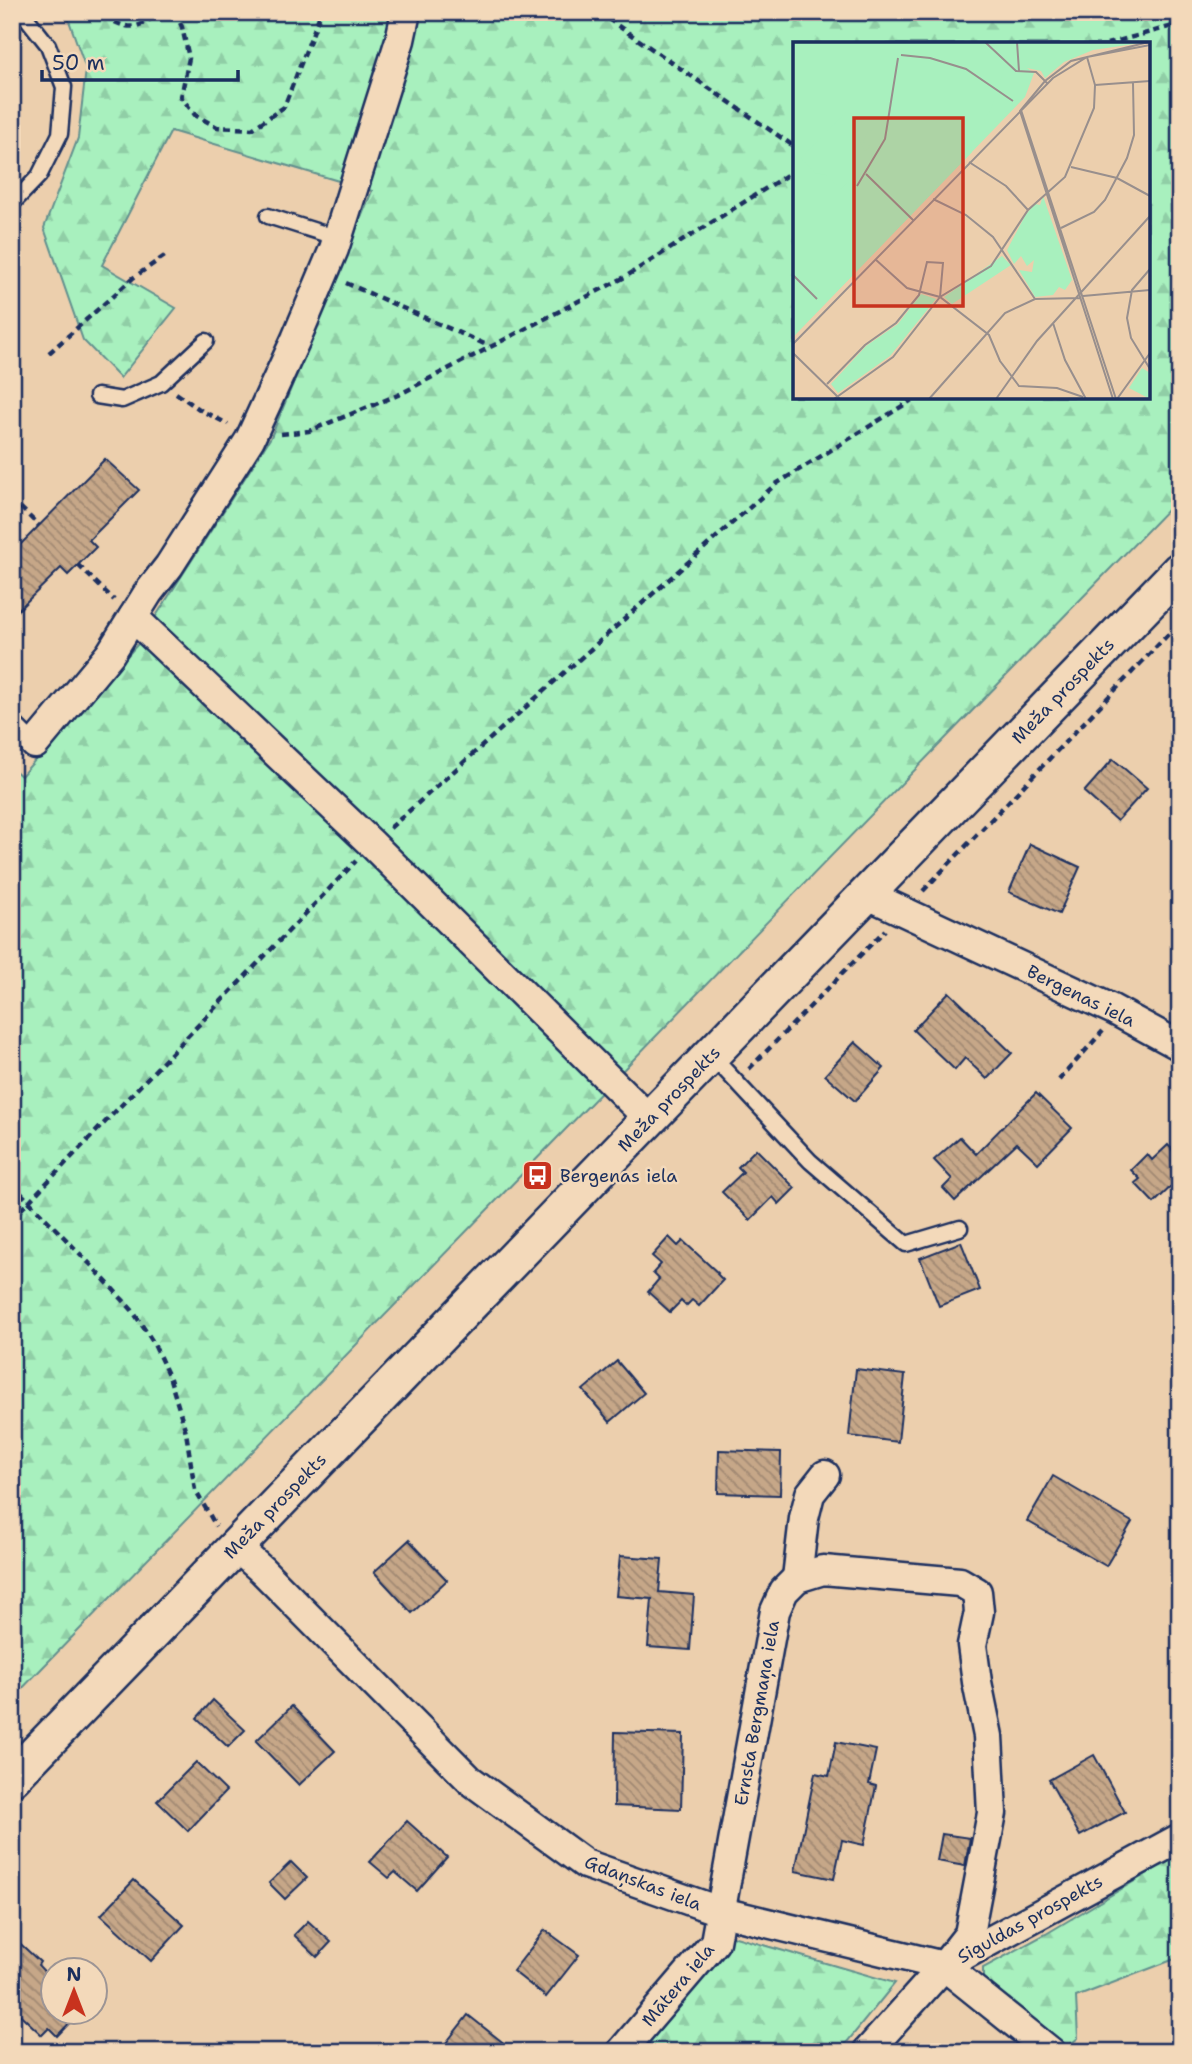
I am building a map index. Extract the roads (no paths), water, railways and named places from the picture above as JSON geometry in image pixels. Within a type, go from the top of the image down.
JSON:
[{"type":"street","points":[[35,744],[110,654],[250,439],[338,238],[400,40],[406,12]]},
{"type":"street","name":"Meža prospekts","points":[[12,1778],[226,1537],[649,1119],[1180,570]]},
{"type":"street","points":[[133,617],[372,844],[649,1119]]},
{"type":"street","name":"Bergenas iela","points":[[866,894],[1112,1009],[1180,1046]]},
{"type":"street","points":[[825,1475],[810,1494],[803,1518],[797,1578],[823,1570],[960,1582],[977,1592],[979,1612],[972,1645],[988,1736],[992,1813],[968,1934],[944,1966]]},
{"type":"street","name":"Gdaņskas iela","points":[[226,1537],[470,1780],[585,1864],[722,1912],[944,1966],[1051,2052]]},
{"type":"street","name":"Ernsta Bergmaņa iela","points":[[722,1912],[775,1611],[784,1591],[797,1578]]},
{"type":"street","name":"Siguldas prospekts","points":[[867,2052],[944,1966],[1180,1838]]},
{"type":"street","name":"Mātera iela","points":[[621,2052],[715,1942],[722,1912]]},
{"type":"lane","points":[[12,204],[39,176],[60,134],[64,88],[48,45],[22,12]]},
{"type":"lane","points":[[268,216],[338,238]]},
{"type":"lane","points":[[97,396],[122,400],[160,383],[206,341]]},
{"type":"lane","points":[[12,721],[35,744]]},
{"type":"lane","points":[[711,1055],[810,1161],[906,1244],[960,1228]]},
{"type":"place","name":"Bergenas iela","points":[[537,1176]]}]
